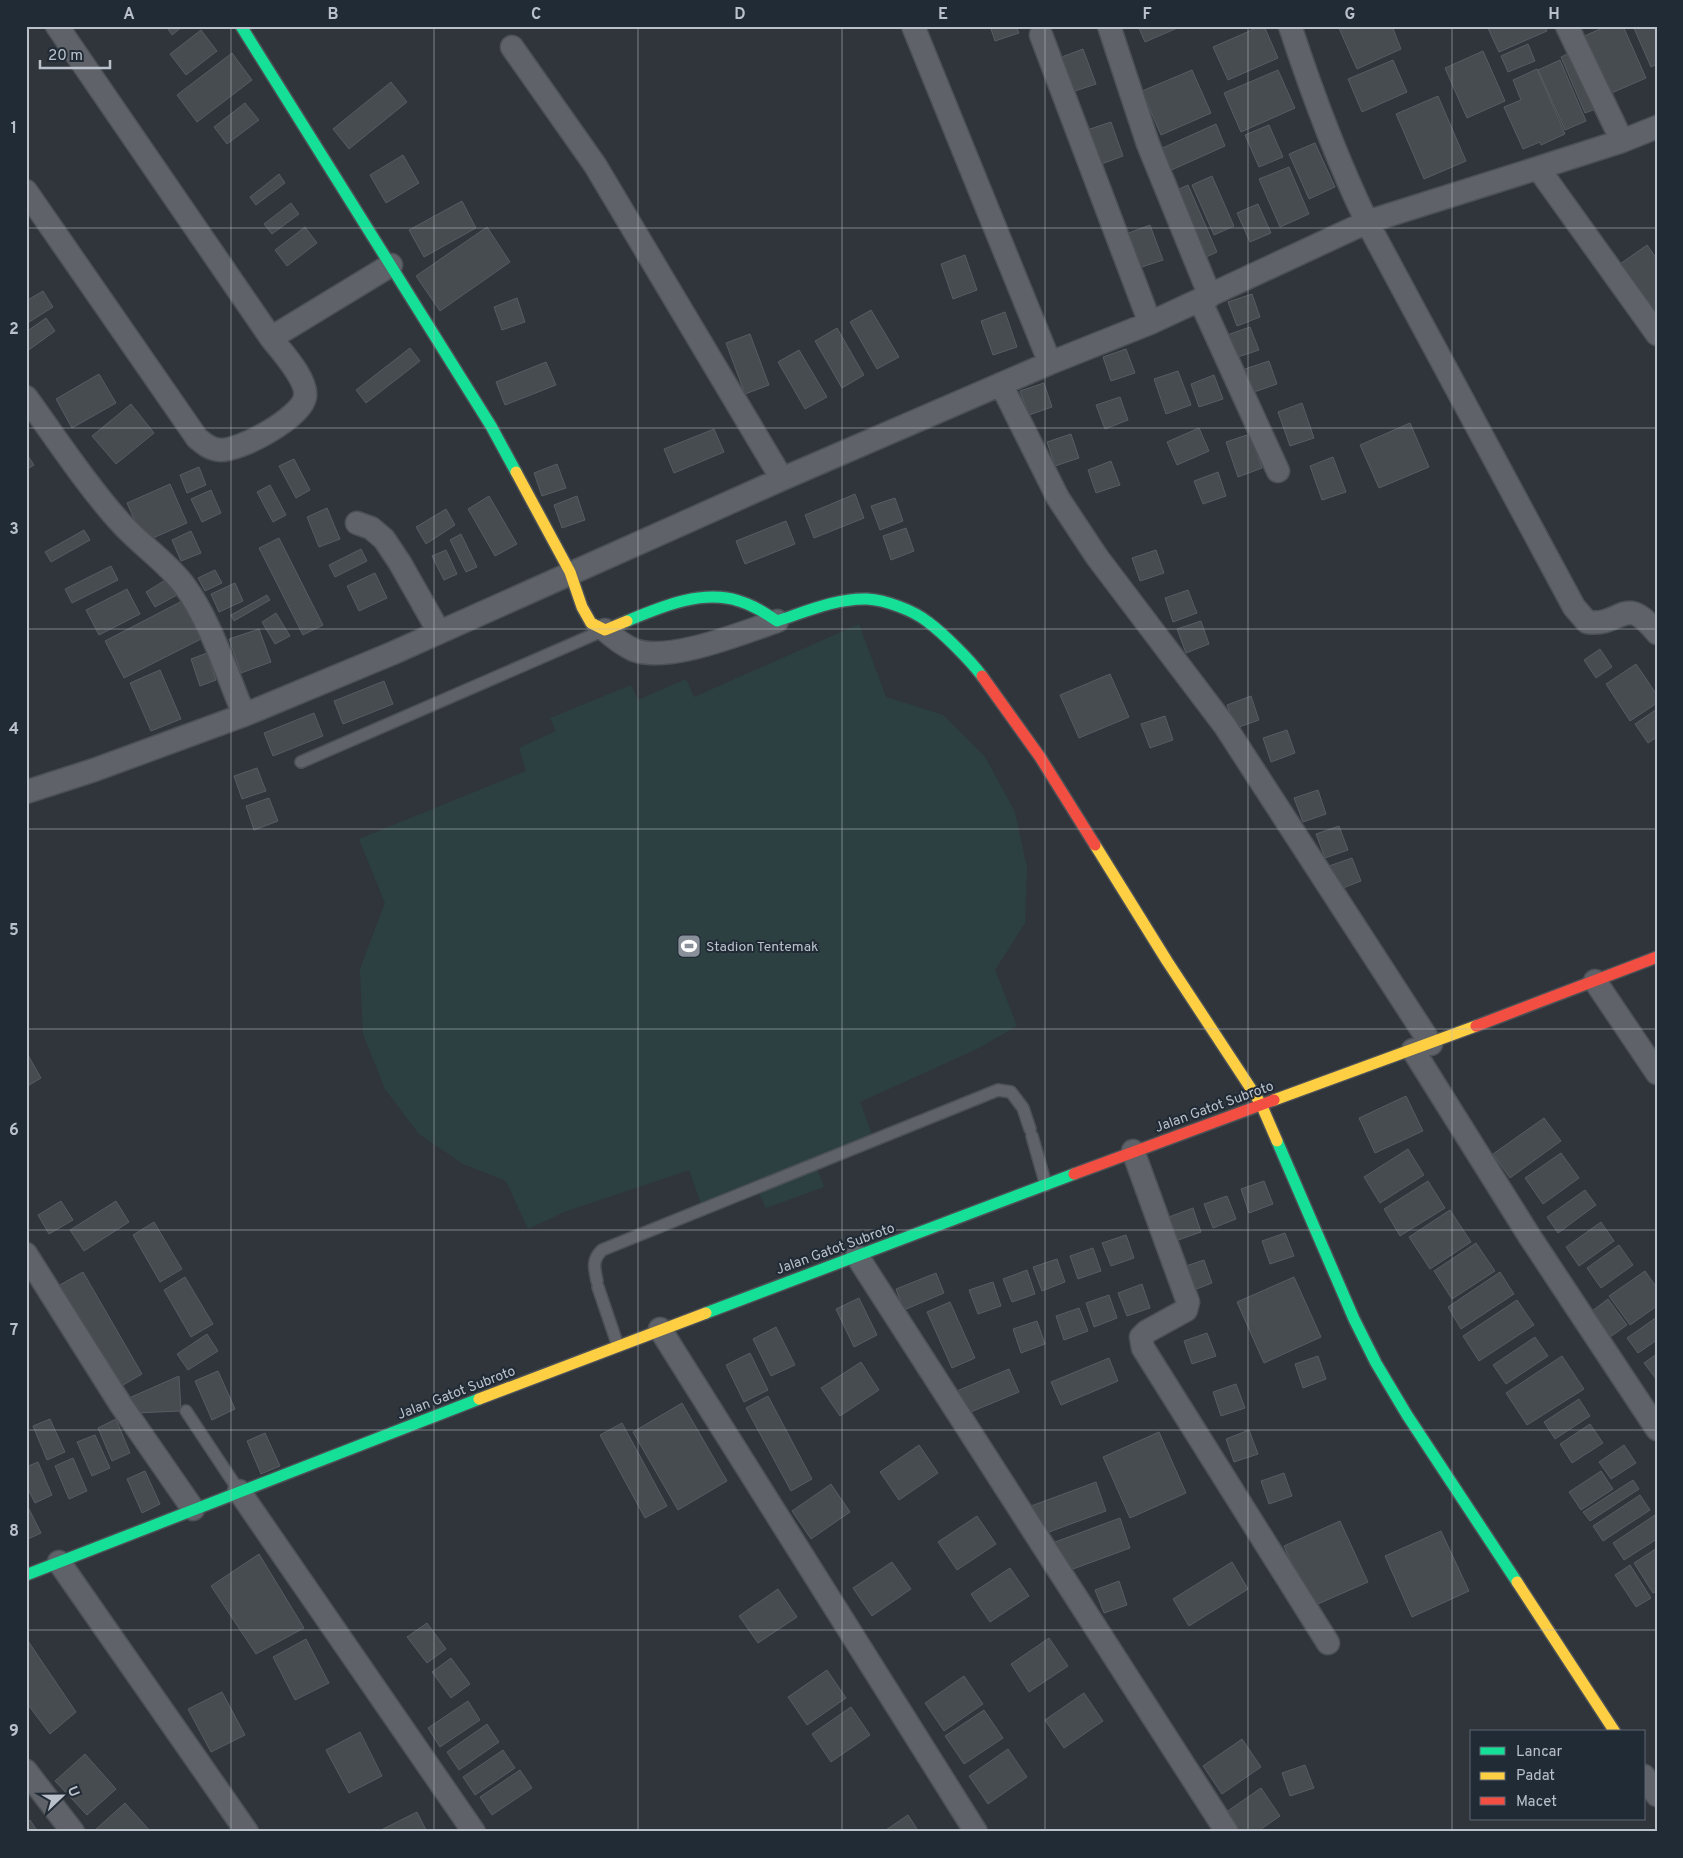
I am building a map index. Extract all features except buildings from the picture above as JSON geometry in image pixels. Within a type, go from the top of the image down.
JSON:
[{"type":"street","points":[[26,192],[197,438],[209,448],[222,450],[250,440],[286,422],[301,407],[305,397],[304,385],[299,376],[57,26]]},
{"type":"street","points":[[913,26],[1050,363]]},
{"type":"street","points":[[1109,26],[1148,144],[1205,298],[1278,471]]},
{"type":"street","points":[[1290,26],[1310,88],[1342,171],[1367,222],[1574,607],[1587,622],[1597,624],[1630,612],[1637,614],[1645,619],[1657,634]]},
{"type":"street","points":[[1567,26],[1622,141]]},
{"type":"street","points":[[249,29],[391,265],[492,426],[570,572],[582,607],[591,623],[635,650],[663,653],[690,649],[842,601],[867,599],[893,604],[927,621],[974,665],[1040,757],[1167,961],[1261,1104],[1343,1294],[1376,1364],[1614,1730]]},
{"type":"street","points":[[1042,35],[1150,323]]},
{"type":"street","points":[[512,47],[595,165],[782,479]]},
{"type":"street","points":[[26,792],[94,770],[244,715],[439,632],[570,572],[1001,384],[1150,323],[1367,222],[1622,141],[1657,127]]},
{"type":"street","points":[[1538,168],[1657,334]]},
{"type":"street","points":[[272,338],[391,265]]},
{"type":"street","points":[[1001,384],[1058,498],[1097,557],[1225,726],[1422,1047],[1530,1237],[1657,1429]]},
{"type":"street","points":[[26,396],[113,514],[134,538],[172,571],[184,585],[194,600],[213,639],[244,715]]},
{"type":"street","points":[[357,523],[370,528],[384,539],[400,563],[439,632]]},
{"type":"street","points":[[605,630],[676,604],[705,596],[732,598],[748,604],[777,621]]},
{"type":"street","name":"Jalan Gatot Subroto","points":[[26,1575],[660,1329],[1261,1104],[1422,1047],[1657,957]]},
{"type":"street","points":[[1596,981],[1657,1073]]},
{"type":"street","points":[[1133,1152],[1188,1302],[1186,1310],[1146,1332],[1141,1337],[1143,1348],[1328,1643]]},
{"type":"street","points":[[26,1254],[121,1405],[193,1509]]},
{"type":"street","points":[[857,1256],[1227,1832]]},
{"type":"street","points":[[660,1329],[976,1832]]},
{"type":"street","points":[[239,1491],[474,1832]]},
{"type":"street","points":[[59,1562],[247,1832]]},
{"type":"street","points":[[26,1771],[72,1832]]},
{"type":"street","points":[[1646,1779],[1657,1795]]},
{"type":"lane","points":[[301,762],[605,630]]},
{"type":"lane","points":[[618,1346],[597,1284],[593,1266],[595,1258],[602,1250],[998,1090],[1011,1092],[1023,1108],[1046,1185]]},
{"type":"lane","points":[[186,1410],[239,1491]]},
{"type":"green space","name":"Stadion Tentemak","points":[[859,624],[886,697],[943,715],[985,757],[1015,812],[1027,868],[1025,923],[995,970],[1017,1026],[977,1049],[860,1102],[874,1140],[815,1163],[824,1187],[766,1208],[757,1189],[704,1212],[689,1170],[564,1212],[528,1229],[506,1181],[463,1164],[419,1134],[385,1089],[363,1034],[360,969],[385,903],[359,839],[526,771],[519,748],[556,731],[550,718],[631,685],[638,700],[686,679],[694,697]]},
{"type":"traffic: fast","points":[[241,26],[491,426],[516,472]]},
{"type":"traffic: fast","points":[[627,621],[668,605],[696,598],[725,598],[744,603],[777,621],[833,603],[856,599],[882,601],[899,606],[922,618],[949,640],[982,676]]},
{"type":"traffic: fast","points":[[1277,1141],[1354,1319],[1376,1363],[1407,1415],[1517,1582]]},
{"type":"traffic: fast","points":[[706,1313],[1074,1174]]},
{"type":"traffic: fast","points":[[26,1575],[479,1399]]},
{"type":"traffic: slow","points":[[516,472],[570,572],[582,607],[591,623],[605,630],[627,621]]},
{"type":"traffic: slow","points":[[1095,845],[1167,961],[1261,1104],[1277,1141]]},
{"type":"traffic: slow","points":[[1274,1100],[1476,1026]]},
{"type":"traffic: slow","points":[[479,1399],[706,1313]]},
{"type":"traffic: slow","points":[[1517,1582],[1614,1730]]},
{"type":"traffic: jam","points":[[982,676],[1040,757],[1095,845]]},
{"type":"traffic: jam","points":[[1476,1026],[1657,957]]},
{"type":"traffic: jam","points":[[1074,1174],[1274,1100]]},
{"type":"place","name":"Stadion Tentemak","points":[[689,946]]}]
